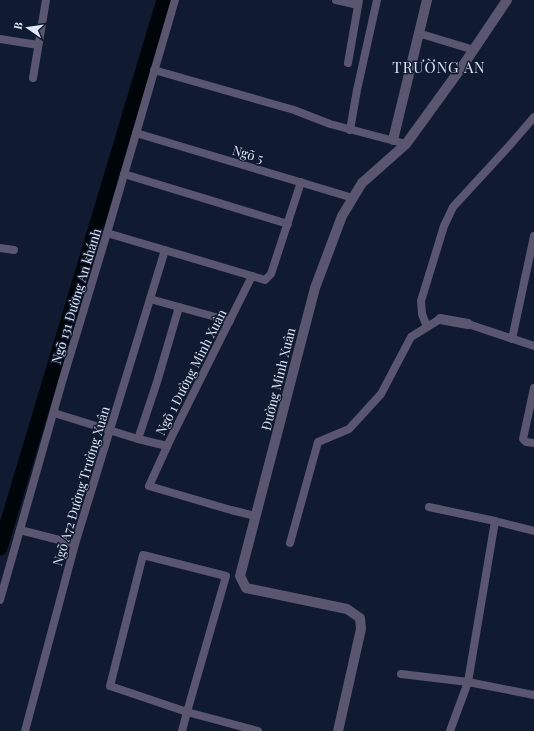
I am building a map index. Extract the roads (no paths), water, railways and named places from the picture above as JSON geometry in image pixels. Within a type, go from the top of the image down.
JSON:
[{"type":"street","points":[[393,140],[427,0]]},
{"type":"street","name":"Đường Minh Xuân","points":[[338,731],[361,629],[360,618],[347,610],[246,588],[240,576],[315,288],[342,216],[362,183],[406,144],[474,50],[507,0]]},
{"type":"street","points":[[440,319],[464,324]]},
{"type":"lane","points":[[33,78],[46,0]]},
{"type":"lane","name":"Ngõ 131 Đường An khánh","points":[[0,600],[175,0]]},
{"type":"lane","points":[[336,0],[359,3],[348,63]]},
{"type":"lane","points":[[350,130],[377,0]]},
{"type":"lane","points":[[418,33],[474,50]]},
{"type":"lane","points":[[0,39],[38,45]]},
{"type":"lane","points":[[154,70],[294,110],[350,130],[406,144]]},
{"type":"lane","points":[[427,327],[422,314],[421,301],[444,226],[453,207],[534,117]]},
{"type":"lane","name":"Ngõ 5","points":[[136,133],[353,198]]},
{"type":"lane","points":[[124,174],[288,224]]},
{"type":"lane","points":[[107,233],[265,280],[271,274],[301,182]]},
{"type":"lane","points":[[512,338],[534,236]]},
{"type":"lane","points":[[0,248],[14,250]]},
{"type":"lane","name":"Ngõ A72 Đường Trường Xuân","points":[[25,731],[75,544],[165,250]]},
{"type":"lane","name":"Ngõ 1 Đường Minh Xuân","points":[[252,276],[148,486],[256,516]]},
{"type":"lane","points":[[150,299],[230,321]]},
{"type":"lane","points":[[138,439],[157,382],[179,307]]},
{"type":"lane","points":[[290,542],[318,442],[349,429],[381,394],[411,337],[440,319]]},
{"type":"lane","points":[[464,324],[534,346]]},
{"type":"lane","points":[[534,388],[523,439],[526,442],[534,443]]},
{"type":"lane","points":[[54,413],[138,439],[167,446]]},
{"type":"lane","points":[[429,507],[534,531]]},
{"type":"lane","points":[[450,731],[468,682],[495,521]]},
{"type":"lane","points":[[20,530],[75,544]]},
{"type":"lane","points":[[182,731],[187,712],[226,576],[143,555],[110,686],[187,712],[258,731]]},
{"type":"lane","points":[[401,674],[468,682],[534,695]]},
{"type":"waterway","points":[[0,548],[164,0]]},
{"type":"district","name":"TRƯỜNG AN","points":[[439,68]]}]
